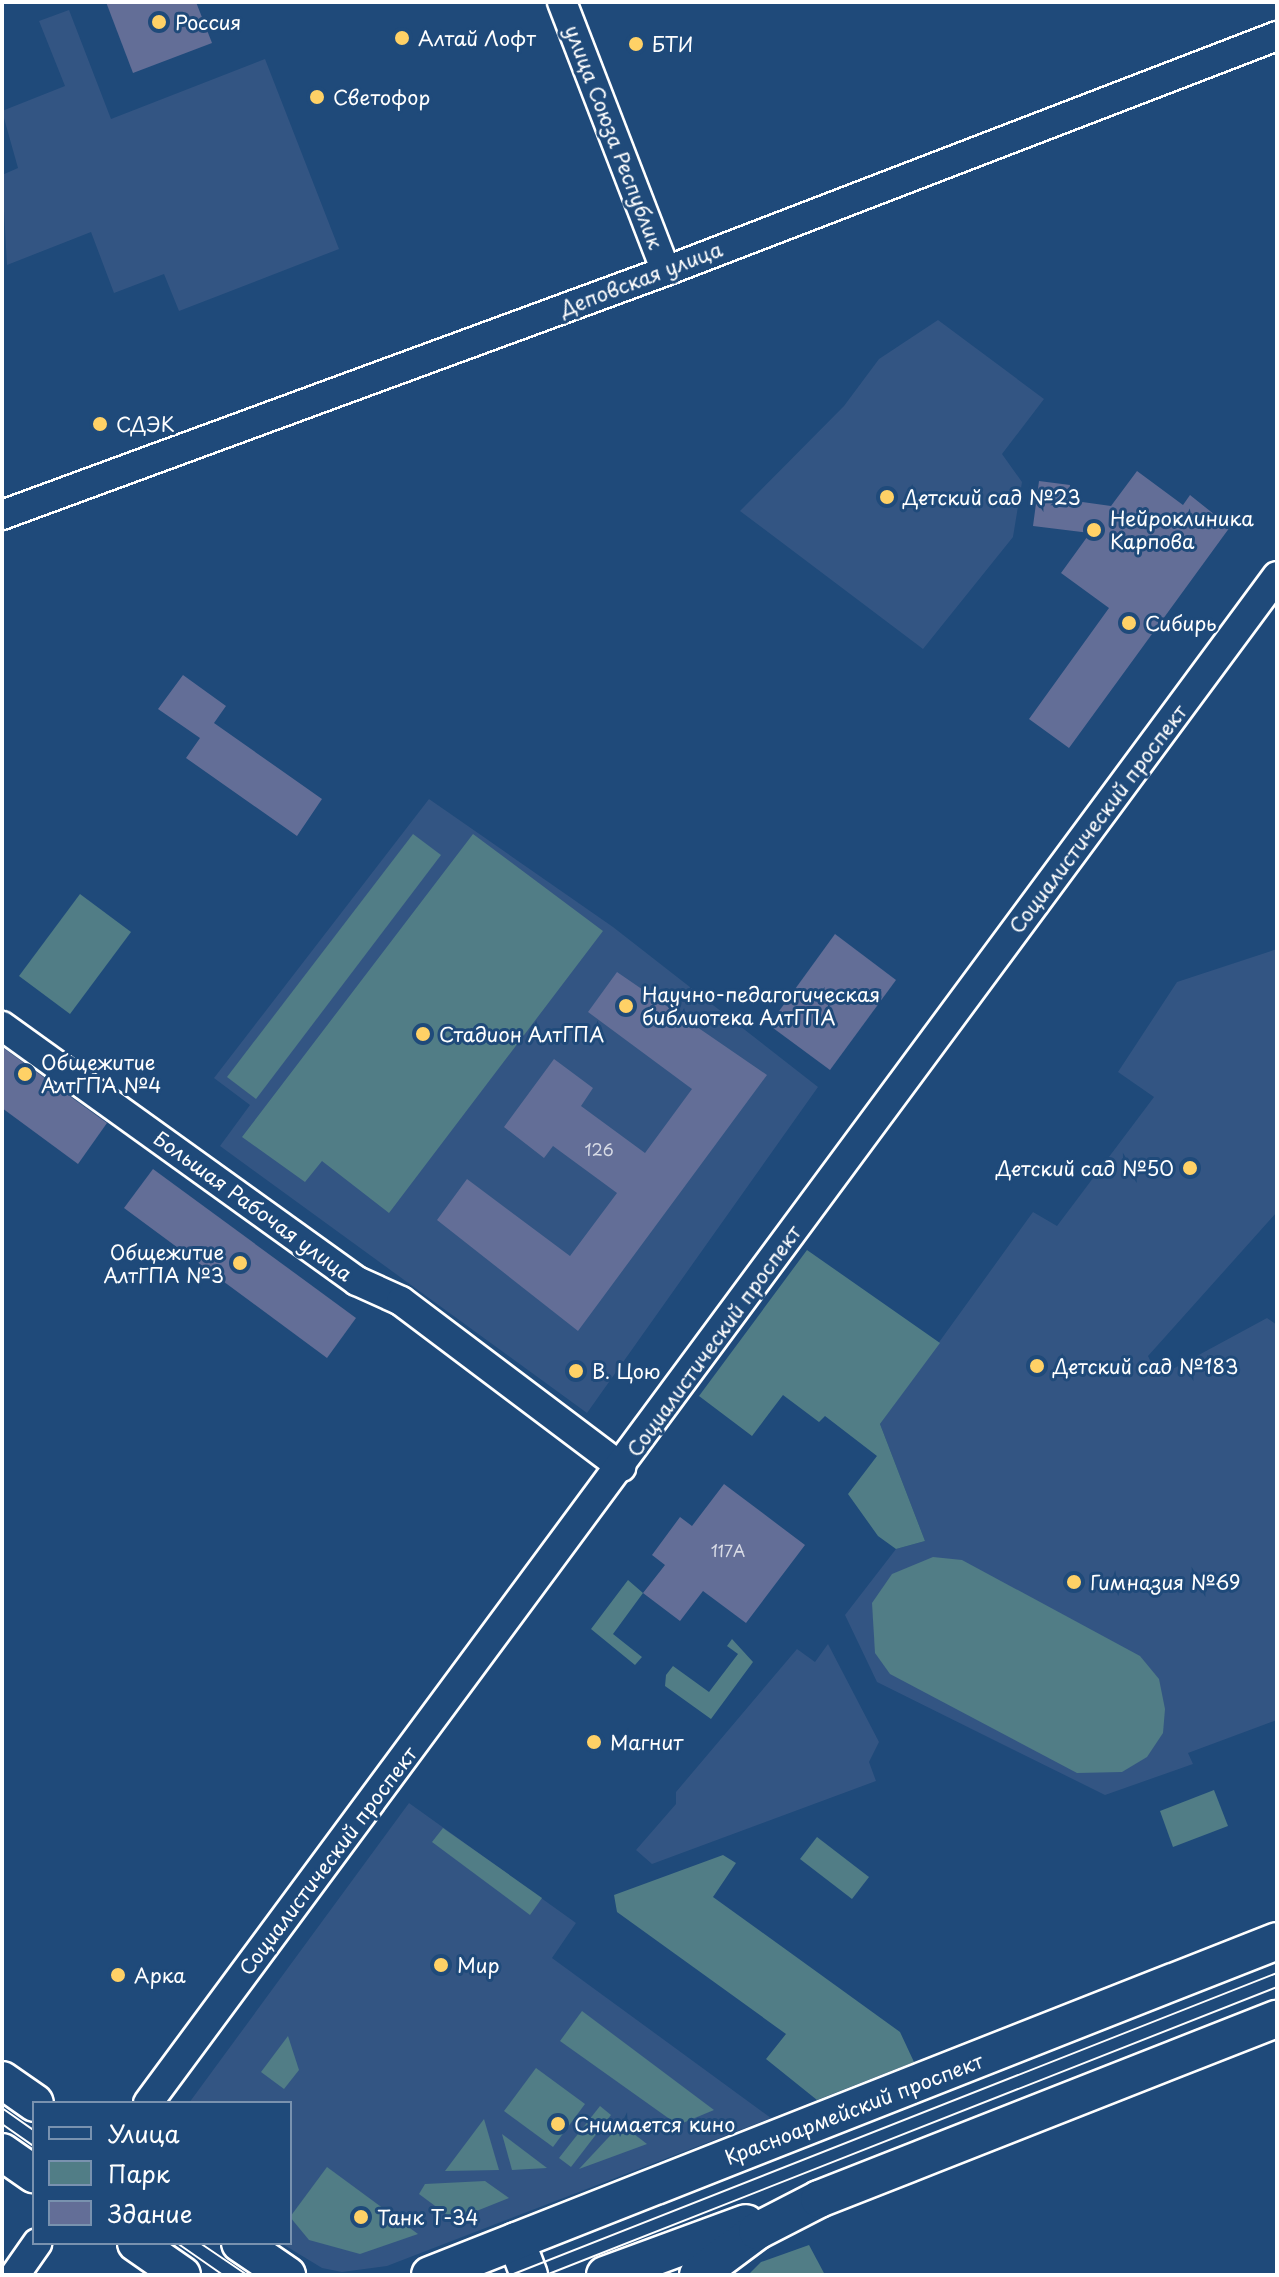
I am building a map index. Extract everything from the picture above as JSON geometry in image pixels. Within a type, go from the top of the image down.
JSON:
[{"type":"main road","name":"Красноармейский проспект","points":[[430,2275],[1277,1941]]},
{"type":"main road","points":[[605,2275],[819,2199],[1277,2019]]},
{"type":"main road","points":[[2,2080],[32,2101]]},
{"type":"main road","points":[[2,2152],[32,2173]]},
{"type":"main road","points":[[698,2275],[757,2231],[819,2199]]},
{"type":"main road","points":[[516,2241],[529,2275]]},
{"type":"main road","points":[[139,2245],[182,2275]]},
{"type":"main road","points":[[243,2245],[287,2275]]},
{"type":"street","name":"улица Союза Республик","points":[[562,2],[666,271]]},
{"type":"street","name":"Деповская улица","points":[[2,515],[666,271],[1277,36]]},
{"type":"street","name":"Социалистический проспект","points":[[149,2101],[1277,576]]},
{"type":"street","name":"Большая Рабочая улица","points":[[2,1026],[357,1281],[401,1301],[621,1467]]},
{"type":"street","points":[[15,2275],[36,2245]]},
{"type":"shaded area","points":[[69,10],[111,119],[265,59],[339,249],[179,311],[164,274],[114,293],[91,232],[7,265],[2,175],[18,168],[2,111],[65,86],[39,21]]},
{"type":"shaded area","name":"Детский сад №23","points":[[938,320],[1044,399],[1002,454],[1022,482],[1013,537],[923,649],[740,511],[844,406],[879,359]]},
{"type":"shaded area","points":[[429,799],[613,927],[818,1087],[587,1413],[220,1146],[250,1105],[214,1078]]},
{"type":"shaded area","points":[[1277,949],[1277,1212],[1148,1356],[1158,1377],[1267,1318],[1277,1325],[1277,1720],[1188,1753],[1193,1764],[1105,1795],[877,1682],[845,1615],[896,1549],[925,1541],[880,1424],[1033,1212],[1057,1226],[1154,1097],[1118,1072],[1177,982]]},
{"type":"shaded area","points":[[828,1644],[879,1742],[869,1762],[876,1781],[652,1864],[636,1850],[676,1804],[676,1792],[797,1649],[815,1662]]},
{"type":"shaded area","points":[[409,1803],[576,1923],[552,1958],[771,2118],[387,2266],[342,2272],[322,2268],[284,2245],[292,2245],[292,2101],[190,2101]]},
{"type":"green space","points":[[413,834],[441,855],[256,1099],[227,1077]]},
{"type":"green space","name":"Стадион АлтГПА","points":[[473,834],[603,931],[389,1213],[322,1161],[305,1182],[242,1137]]},
{"type":"green space","points":[[80,894],[131,932],[70,1014],[19,976]]},
{"type":"green space","points":[[807,1250],[940,1343],[880,1424],[925,1541],[896,1549],[878,1536],[848,1494],[877,1456],[825,1416],[819,1422],[783,1395],[752,1436],[699,1396]]},
{"type":"green space","points":[[933,1557],[962,1560],[1140,1656],[1159,1679],[1165,1709],[1163,1733],[1147,1757],[1122,1772],[1077,1773],[890,1674],[875,1653],[872,1603],[892,1574]]},
{"type":"green space","points":[[628,1580],[643,1593],[613,1634],[642,1657],[635,1665],[591,1629]]},
{"type":"green space","points":[[732,1639],[753,1662],[711,1719],[665,1686],[666,1675],[673,1666],[709,1692],[738,1654],[727,1646]]},
{"type":"green space","points":[[1214,1790],[1228,1826],[1173,1847],[1160,1811]]},
{"type":"green space","points":[[443,1828],[542,1898],[530,1915],[432,1842]]},
{"type":"green space","points":[[817,1837],[869,1877],[852,1899],[800,1859]]},
{"type":"green space","points":[[723,1855],[736,1863],[713,1897],[900,2032],[914,2062],[817,2100],[766,2059],[786,2034],[617,1912],[614,1895]]},
{"type":"green space","points":[[582,2011],[714,2110],[678,2125],[560,2041]]},
{"type":"green space","points":[[288,2036],[299,2070],[284,2089],[261,2072]]},
{"type":"green space","points":[[536,2068],[585,2104],[553,2147],[504,2111]]},
{"type":"green space","points":[[600,2106],[611,2115],[571,2167],[559,2158]]},
{"type":"green space","points":[[484,2119],[499,2170],[445,2171]]},
{"type":"green space","points":[[621,2124],[647,2144],[579,2169]]},
{"type":"green space","points":[[502,2134],[547,2168],[512,2170]]},
{"type":"green space","points":[[327,2167],[418,2234],[360,2254],[309,2240],[292,2219],[292,2214]]},
{"type":"green space","points":[[485,2181],[509,2198],[454,2220],[419,2194],[425,2184]]},
{"type":"green space","points":[[809,2245],[825,2275],[748,2275],[761,2262]]},
{"type":"building","name":"Россия","points":[[106,2],[196,2],[212,43],[133,73]]},
{"type":"building","points":[[1137,471],[1183,505],[1190,495],[1230,527],[1069,748],[1029,719],[1109,608],[1061,573],[1090,533],[1033,526],[1039,481],[1070,485],[1068,500],[1111,506]]},
{"type":"building","points":[[183,675],[226,706],[214,723],[322,799],[297,836],[186,758],[200,738],[158,709]]},
{"type":"building","points":[[835,934],[896,980],[830,1070],[769,1025]]},
{"type":"building","points":[[617,972],[767,1075],[578,1331],[437,1220],[467,1179],[570,1256],[617,1193],[553,1146],[544,1158],[504,1127],[554,1059],[593,1088],[581,1106],[645,1153],[692,1089],[588,1012]]},
{"type":"building","name":"Общежитие АлтГПА №4","points":[[2,1047],[107,1123],[78,1164],[2,1108]]},
{"type":"building","name":"Общежитие АлтГПА №3","points":[[153,1169],[356,1318],[327,1358],[124,1208]]},
{"type":"building","points":[[724,1484],[805,1545],[746,1623],[703,1591],[680,1621],[643,1593],[665,1565],[652,1555],[680,1517],[692,1526]]},
{"type":"tram line","points":[[511,2275],[1277,1973]]},
{"type":"tram line","points":[[546,2275],[1277,1987]]},
{"type":"tram line","points":[[2,2108],[32,2129]]},
{"type":"tram line","points":[[2,2124],[32,2145]]},
{"type":"tram line","points":[[180,2245],[223,2275]]},
{"type":"tram line","points":[[203,2245],[247,2275]]},
{"type":"place","name":"Россия","points":[[159,22]]},
{"type":"place","name":"Алтай Лофт","points":[[402,38]]},
{"type":"place","name":"БТИ","points":[[636,44]]},
{"type":"place","name":"Светофор","points":[[317,97]]},
{"type":"place","name":"СДЭК","points":[[100,424]]},
{"type":"place","name":"Детский сад №23","points":[[887,497]]},
{"type":"place","name":"Нейроклиника Карпова","points":[[1094,530]]},
{"type":"place","name":"Сибирь","points":[[1129,623]]},
{"type":"place","name":"Научно-педагогическая библиотека АлтГПА","points":[[626,1006]]},
{"type":"place","name":"Стадион АлтГПА","points":[[423,1034]]},
{"type":"place","name":"Общежитие АлтГПА №4","points":[[25,1074]]},
{"type":"place","name":"Детский сад №50","points":[[1190,1168]]},
{"type":"place","name":"Общежитие АлтГПА №3","points":[[240,1263]]},
{"type":"place","name":"Детский сад №183","points":[[1037,1366]]},
{"type":"place","name":"В. Цою","points":[[576,1371]]},
{"type":"place","name":"Гимназия №69","points":[[1074,1582]]},
{"type":"place","name":"Магнит","points":[[594,1742]]},
{"type":"place","name":"Мир","points":[[441,1965]]},
{"type":"place","name":"Арка","points":[[118,1975]]},
{"type":"place","name":"Снимается кино","points":[[558,2124]]},
{"type":"place","name":"Танк Т-34","points":[[361,2217]]}]
